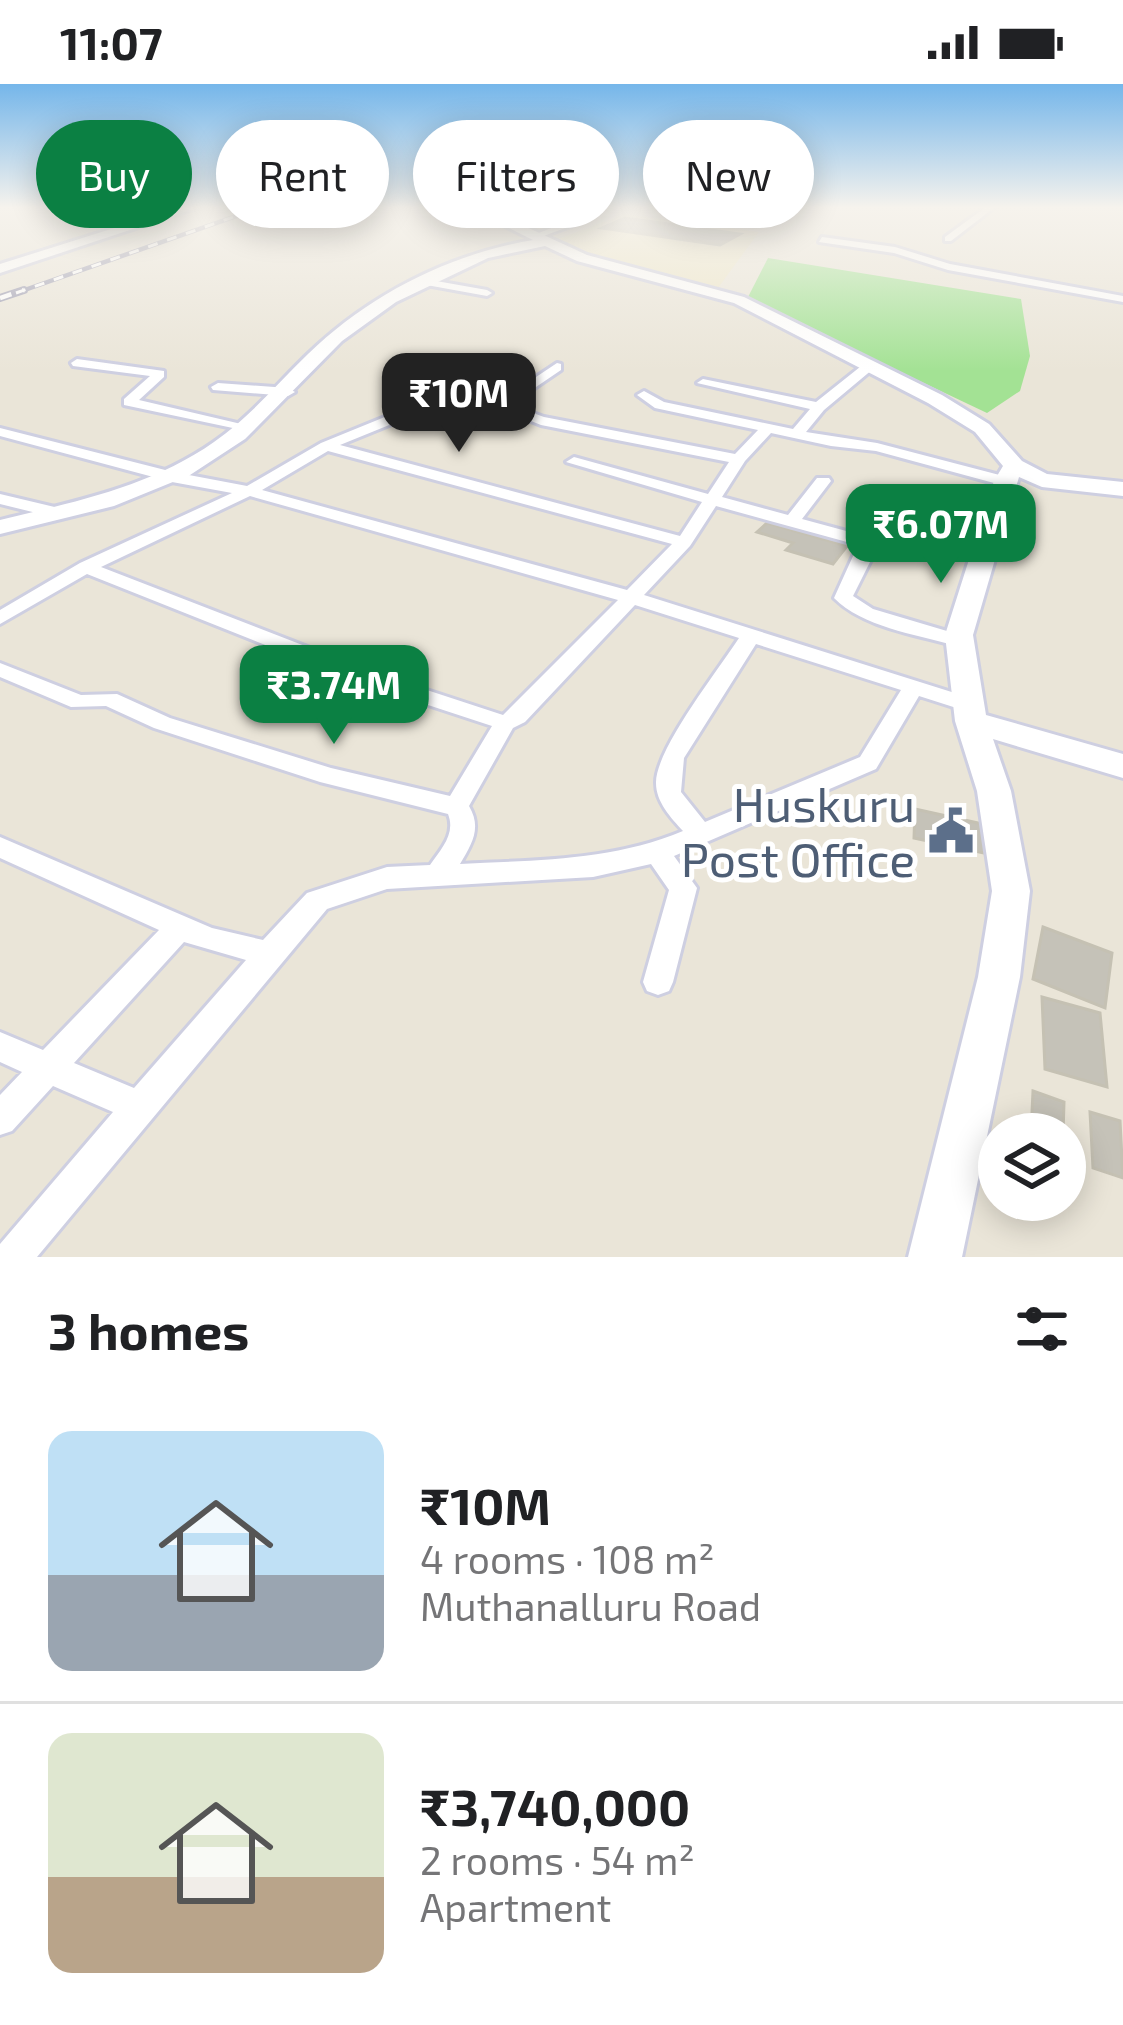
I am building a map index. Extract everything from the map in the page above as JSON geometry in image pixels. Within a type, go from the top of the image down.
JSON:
[{"type":"street","points":[[0,527],[117,499],[172,477],[247,428],[349,328],[465,262]]},
{"type":"street","points":[[596,262],[739,300],[869,366],[982,428],[1009,474],[960,641],[970,713],[994,791],[1011,891],[999,977],[935,1257]]},
{"type":"street","points":[[930,262],[1123,298]]},
{"type":"street","points":[[425,281],[487,292]]},
{"type":"street","points":[[77,363],[160,374],[128,402],[247,428]]},
{"type":"street","points":[[796,435],[819,407],[869,366]]},
{"type":"street","points":[[507,405],[518,391],[557,367]]},
{"type":"street","points":[[703,383],[819,407]]},
{"type":"street","points":[[218,386],[288,392]]},
{"type":"street","points":[[644,395],[660,405],[766,430],[1042,480],[1123,489]]},
{"type":"street","points":[[0,618],[86,567],[249,491],[326,446],[429,404],[507,405],[515,414],[541,421],[739,459]]},
{"type":"street","points":[[456,807],[505,723],[517,717],[684,542],[739,459],[766,430]]},
{"type":"street","points":[[0,432],[172,477],[249,491],[634,598],[914,686],[970,713],[1123,766]]},
{"type":"street","points":[[326,446],[684,542]]},
{"type":"street","points":[[574,462],[869,545],[843,591],[848,604],[960,641]]},
{"type":"street","points":[[793,520],[823,481]]},
{"type":"street","points":[[0,499],[57,513]]},
{"type":"street","points":[[86,567],[365,677],[505,723]]},
{"type":"street","points":[[700,834],[671,800],[664,782],[672,758],[752,635]]},
{"type":"street","points":[[0,669],[79,702],[110,699],[162,723],[328,776],[456,807],[465,816],[466,828],[439,875]]},
{"type":"street","points":[[13,1257],[316,901],[387,878],[593,867],[656,851],[868,763],[914,686]]},
{"type":"street","points":[[656,851],[683,888],[658,982]]},
{"type":"street","points":[[6,858],[207,939],[269,954]]},
{"type":"street","points":[[0,1120],[180,927]]},
{"type":"street","points":[[0,1047],[139,1107]]},
{"type":"shaded area","points":[[604,262],[737,262],[715,292]]},
{"type":"green space","points":[[766,262],[791,262],[1021,299],[1030,356],[1020,391],[987,413],[747,299]]},
{"type":"building","points":[[767,523],[847,546],[833,564],[786,550],[793,543],[757,532]]},
{"type":"building","name":"Huskuru Post Office","points":[[915,809],[987,825],[988,854],[914,838]]},
{"type":"building","points":[[1043,927],[1112,953],[1105,1008],[1033,979]]},
{"type":"building","points":[[1042,997],[1100,1013],[1107,1087],[1045,1069]]},
{"type":"building","points":[[1033,1091],[1064,1102],[1064,1113],[1032,1113]]},
{"type":"building","points":[[1090,1112],[1120,1121],[1123,1178],[1093,1168]]},
{"type":"railway","points":[[16,293],[105,262]]},
{"type":"railway","points":[[0,298],[24,290]]},
{"type":"place","name":"Huskuru Post Office","points":[[951,831]]}]
